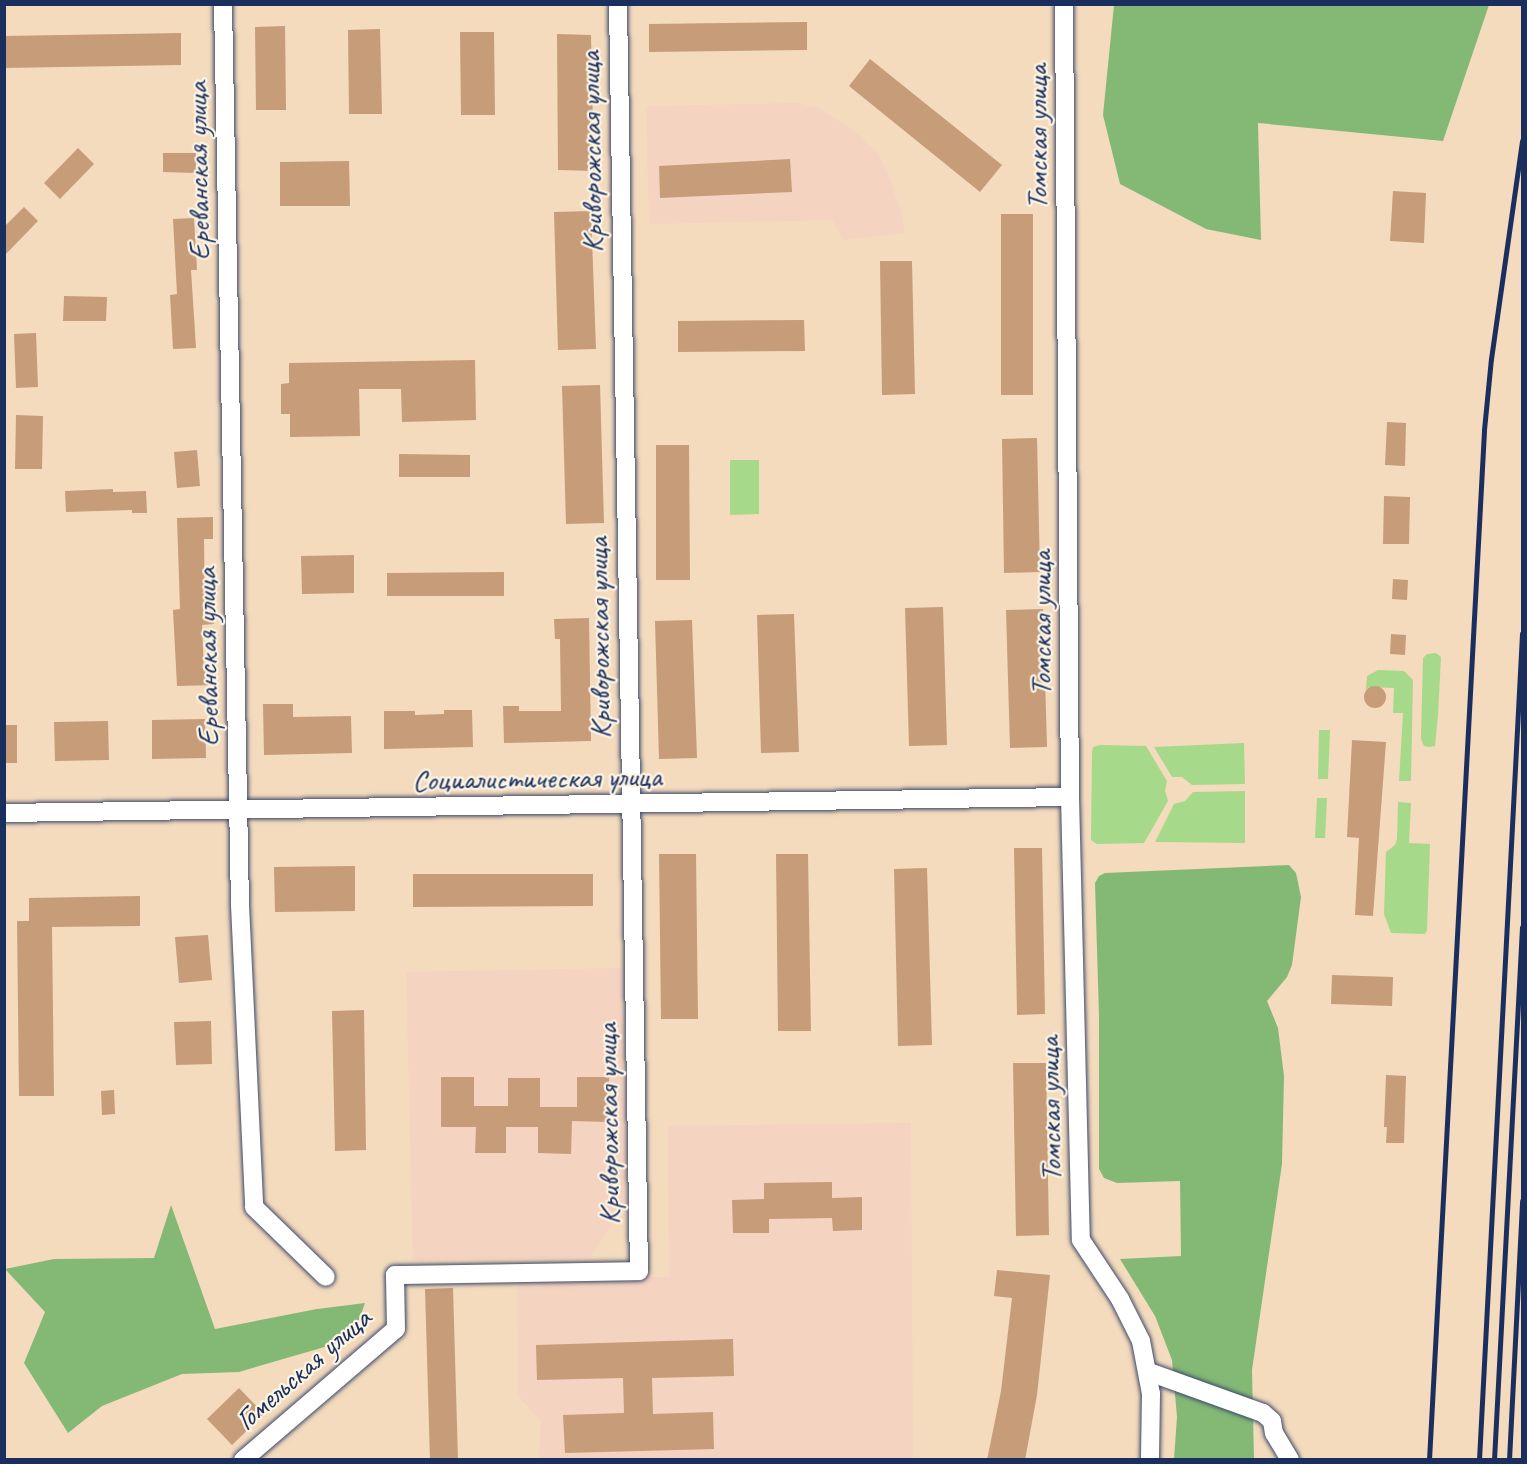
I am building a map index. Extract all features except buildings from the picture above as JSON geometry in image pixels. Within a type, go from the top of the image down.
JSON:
[{"type":"street","name":"Ереванская улица","points":[[223,4],[238,810],[254,1207],[326,1277]]},
{"type":"street","name":"Криворожская улица","points":[[618,4],[639,1271]]},
{"type":"street","name":"Томская улица","points":[[1064,4],[1070,797],[1081,1240],[1128,1313],[1141,1341],[1149,1372]]},
{"type":"street","name":"Социалистическая улица","points":[[4,813],[631,806],[1070,797]]},
{"type":"street","name":"Гомельская улица","points":[[243,1460],[396,1329],[395,1275],[639,1271]]},
{"type":"street","points":[[1149,1460],[1151,1394],[1149,1372],[1263,1413],[1272,1421],[1274,1433],[1290,1460]]},
{"type":"shaded area","points":[[798,103],[819,108],[854,131],[877,152],[888,174],[901,211],[905,233],[844,240],[832,220],[649,224],[646,106]]},
{"type":"shaded area","points":[[622,968],[626,1203],[590,1258],[413,1260],[406,972]]},
{"type":"shaded area","points":[[911,1123],[913,1459],[539,1459],[541,1421],[518,1396],[517,1278],[669,1277],[668,1126]]},
{"type":"green space","points":[[1114,4],[1489,5],[1443,141],[1258,123],[1261,240],[1206,229],[1120,184],[1103,115]]},
{"type":"green space","points":[[730,460],[759,460],[759,514],[730,515]]},
{"type":"green space","points":[[1436,653],[1441,657],[1438,715],[1435,746],[1429,747],[1424,746],[1421,739],[1423,658],[1427,654]]},
{"type":"green space","points":[[1378,670],[1404,671],[1413,680],[1411,781],[1399,781],[1403,713],[1393,713],[1394,688],[1369,687],[1366,690],[1367,676]]},
{"type":"green space","points":[[1319,730],[1330,730],[1328,779],[1318,779]]},
{"type":"green space","points":[[1244,743],[1245,784],[1192,785],[1182,777],[1172,777],[1154,747]]},
{"type":"green space","points":[[1100,745],[1146,746],[1167,781],[1165,791],[1168,801],[1144,843],[1097,844],[1091,840],[1092,752],[1093,747]]},
{"type":"green space","points":[[1245,791],[1245,843],[1155,842],[1174,804],[1185,801],[1193,792]]},
{"type":"green space","points":[[1317,798],[1327,798],[1325,838],[1315,838]]},
{"type":"green space","points":[[1398,802],[1411,803],[1409,843],[1430,844],[1425,934],[1391,933],[1384,914],[1386,852],[1395,845],[1397,839]]},
{"type":"green space","points":[[1289,865],[1296,873],[1301,897],[1292,965],[1287,977],[1267,1001],[1278,1028],[1284,1076],[1282,1164],[1252,1370],[1254,1459],[1174,1459],[1177,1417],[1172,1360],[1155,1316],[1120,1259],[1181,1256],[1180,1181],[1117,1183],[1104,1178],[1099,1169],[1099,1016],[1095,883],[1099,876],[1105,873]]},
{"type":"green space","points":[[171,1205],[215,1329],[317,1309],[365,1303],[352,1339],[239,1372],[182,1374],[102,1406],[68,1433],[24,1363],[45,1312],[5,1269],[54,1259],[154,1258]]},
{"type":"railway","points":[[1429,1460],[1484,430],[1491,359],[1522,141]]},
{"type":"railway","points":[[1479,1460],[1522,634]]},
{"type":"railway","points":[[1494,1460],[1522,928]]},
{"type":"railway","points":[[1509,1460],[1522,1201]]}]
